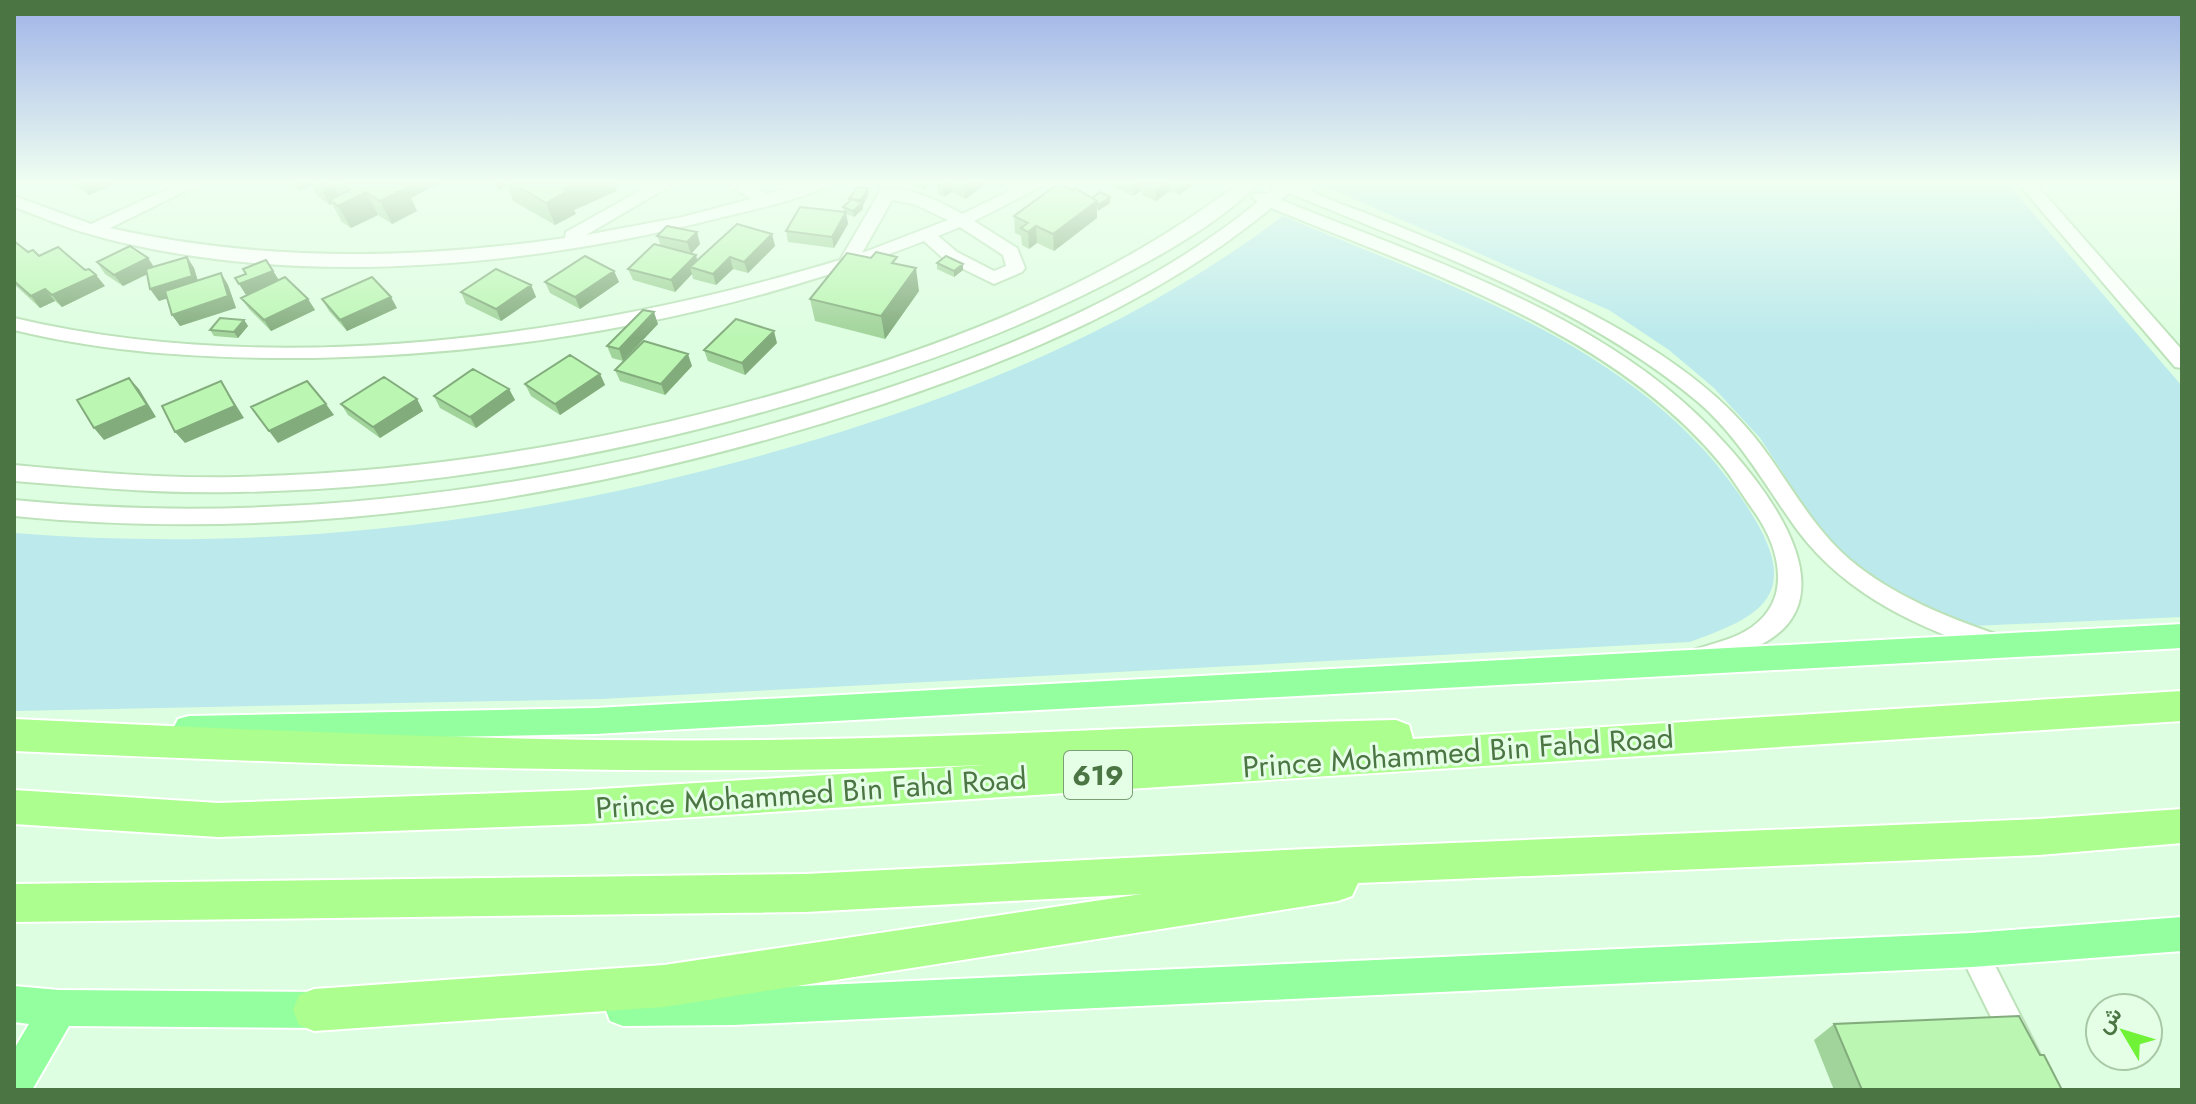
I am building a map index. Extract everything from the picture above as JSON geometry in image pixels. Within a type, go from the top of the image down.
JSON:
[{"type":"highway","name":"Prince Mohammed Bin Fahd Road","points":[[14,807],[218,820],[585,807],[2182,706]]},
{"type":"highway","points":[[14,734],[330,749],[765,756],[1241,738],[1779,732]]},
{"type":"highway","points":[[14,903],[805,893],[2039,837],[2182,826]]},
{"type":"highway","points":[[2039,837],[2182,838]]},
{"type":"highway","points":[[314,1010],[664,986],[1491,860]]},
{"type":"main road","points":[[14,734],[595,721],[2182,636]]},
{"type":"main road","points":[[14,1004],[59,1008],[314,1010],[734,1007],[1972,950],[2182,934]]},
{"type":"main road","points":[[14,1085],[59,1008]]},
{"type":"street","points":[[118,235],[173,247],[298,260],[411,257],[561,243],[585,235]]},
{"type":"street","points":[[848,262],[864,235]]},
{"type":"street","points":[[14,324],[124,343],[212,351],[400,350],[529,336],[653,314],[848,262],[927,235],[951,256],[994,278],[1016,268],[1011,252],[983,235]]},
{"type":"street","points":[[14,473],[121,483],[345,480],[430,473],[520,460],[672,430],[845,382],[1011,322],[1128,265],[1179,235]]},
{"type":"street","points":[[14,508],[112,515],[251,515],[331,511],[422,503],[504,491],[677,457],[858,406],[1031,342],[1152,281],[1224,235]]},
{"type":"street","points":[[1373,235],[1597,349],[1652,387],[1702,431],[1750,482],[1785,542],[1791,568],[1791,593],[1779,618],[1758,635],[1682,664]]},
{"type":"street","points":[[1392,235],[1537,294],[1586,318],[1650,356],[1706,398],[1756,450],[1820,544],[1850,571],[1879,593],[1931,621],[1996,644]]},
{"type":"street","points":[[2071,235],[2182,362]]},
{"type":"street","points":[[1522,308],[1537,294]]},
{"type":"street","points":[[1972,950],[2043,1090]]},
{"type":"shaded area","points":[[1257,235],[1329,235],[1483,300],[1548,332],[1609,370],[1666,413],[1716,464],[1757,523],[1769,549],[1774,571],[1772,588],[1764,603],[1733,625],[1690,642],[601,699],[14,711],[14,533],[116,539],[219,539],[320,534],[422,524],[623,490],[821,438],[944,397],[1120,319]]},
{"type":"shaded area","points":[[1435,235],[2051,235],[2182,386],[2182,617],[1972,626],[1916,608],[1834,551],[1760,438],[1714,388],[1669,350],[1609,310]]},
{"type":"building","points":[[658,235],[694,235],[687,242]]},
{"type":"building","points":[[726,235],[771,235],[744,262],[730,257],[713,274],[690,267]]},
{"type":"building","points":[[14,241],[39,256],[58,247],[85,270],[89,269],[96,275],[52,295],[45,289],[31,296],[14,281]]},
{"type":"building","points":[[654,244],[696,255],[671,280],[628,269]]},
{"type":"building","points":[[130,246],[148,258],[114,275],[97,262]]},
{"type":"building","points":[[876,252],[897,257],[892,263],[916,268],[881,316],[810,299],[847,253],[871,258]]},
{"type":"building","points":[[585,256],[614,271],[575,297],[545,282]]},
{"type":"building","points":[[946,256],[963,264],[954,271],[937,263]]},
{"type":"building","points":[[187,257],[192,276],[150,289],[146,269]]},
{"type":"building","points":[[266,260],[273,271],[239,284],[235,278],[246,274],[243,269]]},
{"type":"building","points":[[496,269],[531,285],[496,309],[461,292]]},
{"type":"building","points":[[221,273],[228,296],[172,315],[165,291]]},
{"type":"building","points":[[285,277],[308,299],[264,320],[241,298]]},
{"type":"building","points":[[372,277],[391,297],[340,320],[322,299]]},
{"type":"building","points":[[643,310],[654,312],[619,349],[607,346]]},
{"type":"building","points":[[220,318],[244,320],[234,332],[210,330]]},
{"type":"building","points":[[736,319],[774,331],[742,363],[704,350]]},
{"type":"building","points":[[644,341],[688,354],[661,384],[615,370]]},
{"type":"building","points":[[570,355],[600,374],[555,404],[525,384]]},
{"type":"building","points":[[473,369],[509,389],[470,417],[434,396]]},
{"type":"building","points":[[384,377],[417,399],[373,427],[341,404]]},
{"type":"building","points":[[129,378],[147,405],[94,428],[77,400]]},
{"type":"building","points":[[221,381],[235,406],[175,432],[162,406]]},
{"type":"building","points":[[307,381],[326,404],[269,431],[251,407]]},
{"type":"building","points":[[2019,1016],[2062,1090],[1862,1090],[1834,1024]]}]
